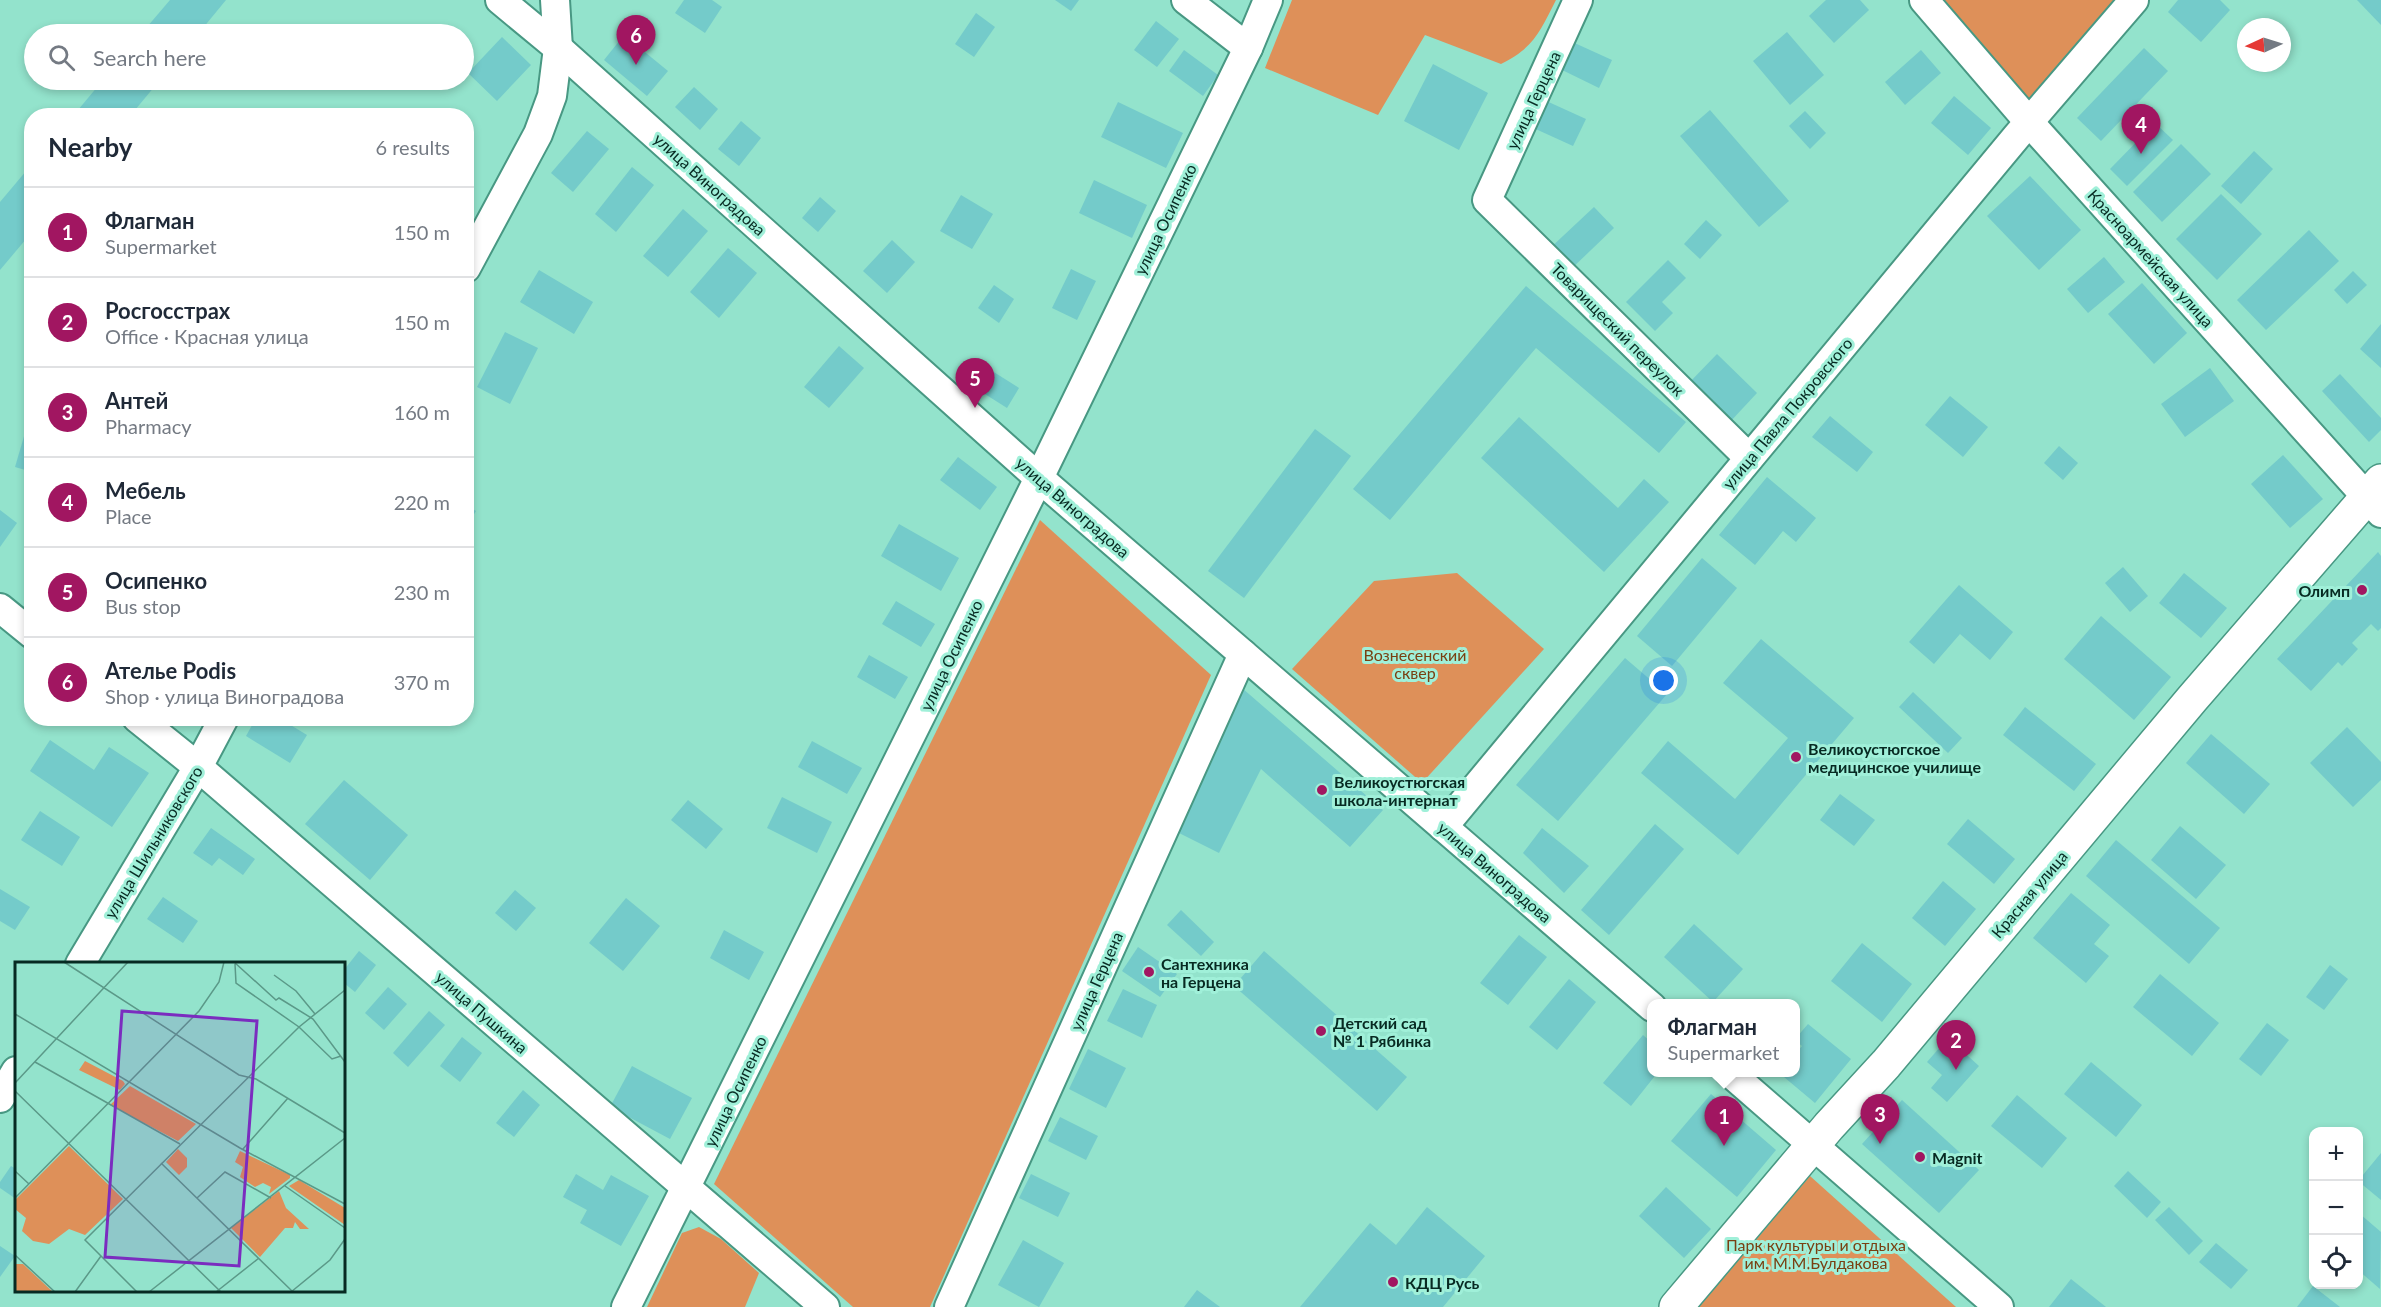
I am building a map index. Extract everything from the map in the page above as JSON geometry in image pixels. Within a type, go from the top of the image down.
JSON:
[{"type":"main road","name":"Красная улица","points":[[1676,1307],[1886,1064],[1932,1006],[2192,699],[2376,497]]},
{"type":"street","name":"улица Виноградова","points":[[500,0],[558,48],[1039,478],[1647,1003]]},
{"type":"street","points":[[474,253],[538,134],[552,96],[558,48],[555,0]]},
{"type":"street","points":[[1186,0],[1248,48]]},
{"type":"street","name":"улица Осипенко","points":[[626,1307],[1039,478],[1248,48],[1268,0]]},
{"type":"street","name":"улица Герцена","points":[[1487,200],[1578,0]]},
{"type":"street","name":"Красноармейская улица","points":[[1924,0],[2029,122],[2376,497]]},
{"type":"street","name":"улица Павла Покровского","points":[[1443,827],[2029,122],[2134,0]]},
{"type":"street","name":"Товарищеский переулок","points":[[1487,200],[1749,458]]},
{"type":"street","points":[[0,608],[24,628]]},
{"type":"street","name":"улица Герцена","points":[[949,1307],[1242,654]]},
{"type":"street","name":"улица Пушкина","points":[[147,726],[198,767],[825,1307]]},
{"type":"street","name":"улица Шильниковского","points":[[81,962],[198,767],[220,726]]},
{"type":"street","points":[[0,1098],[15,1073]]},
{"type":"street","points":[[1735,1077],[1999,1307]]},
{"type":"green space","points":[[1292,0],[1556,0],[1529,45],[1501,64],[1425,35],[1378,115],[1265,68]]},
{"type":"green space","points":[[1924,0],[2115,0],[2019,111]]},
{"type":"green space","points":[[1040,520],[1211,675],[930,1307],[853,1307],[714,1184]]},
{"type":"green space","name":"Вознесенский сквер","points":[[1457,573],[1544,649],[1422,783],[1292,669],[1374,581]]},
{"type":"green space","name":"Парк культуры и отдыха им. М.М.Булдакова","points":[[1810,1176],[1956,1307],[1699,1307]]},
{"type":"green space","points":[[699,1227],[721,1239],[759,1273],[745,1307],[647,1307],[682,1233]]},
{"type":"building","points":[[170,0],[226,0],[206,24],[150,24]]},
{"type":"building","points":[[684,0],[712,0],[722,7],[705,33],[675,13]]},
{"type":"building","points":[[1055,0],[1079,0],[1071,11]]},
{"type":"building","points":[[1826,0],[1860,0],[1869,10],[1834,43],[1809,16]]},
{"type":"building","points":[[2178,0],[2220,0],[2230,10],[2201,42],[2168,12]]},
{"type":"building","points":[[2357,0],[2381,0],[2381,25]]},
{"type":"building","points":[[976,13],[995,27],[974,57],[955,44]]},
{"type":"building","points":[[1156,21],[1179,39],[1157,67],[1134,50]]},
{"type":"building","points":[[1787,32],[1824,75],[1790,105],[1753,61]]},
{"type":"building","points":[[624,35],[668,71],[647,96],[604,60]]},
{"type":"building","points":[[502,37],[531,65],[497,101],[474,79],[474,67]]},
{"type":"building","points":[[1568,40],[1612,60],[1599,88],[1556,67]]},
{"type":"building","points":[[2144,48],[2168,71],[2101,141],[2077,118]]},
{"type":"building","points":[[1184,50],[1218,75],[1203,96],[1169,71]]},
{"type":"building","points":[[1921,50],[1941,73],[1905,105],[1885,82]]},
{"type":"building","points":[[1433,64],[1488,93],[1459,150],[1404,121]]},
{"type":"building","points":[[694,87],[718,109],[700,130],[675,107]]},
{"type":"building","points":[[95,90],[152,90],[137,108],[80,108]]},
{"type":"building","points":[[1954,96],[1991,128],[1968,155],[1931,123]]},
{"type":"building","points":[[1542,99],[1586,119],[1573,146],[1529,126]]},
{"type":"building","points":[[1118,102],[1183,133],[1166,168],[1101,137]]},
{"type":"building","points":[[1710,110],[1789,201],[1759,227],[1680,136]]},
{"type":"building","points":[[1805,111],[1826,133],[1810,149],[1789,126]]},
{"type":"building","points":[[741,121],[761,138],[739,166],[718,149]]},
{"type":"building","points":[[2155,123],[2173,140],[2127,186],[2110,169]]},
{"type":"building","points":[[587,131],[609,149],[573,192],[551,173]]},
{"type":"building","points":[[2181,144],[2211,174],[2162,222],[2133,192]]},
{"type":"building","points":[[2254,151],[2273,169],[2241,204],[2221,186]]},
{"type":"building","points":[[632,167],[654,185],[616,232],[595,214]]},
{"type":"building","points":[[24,174],[24,242],[0,270],[0,202]]},
{"type":"building","points":[[2030,176],[2081,230],[2039,270],[1987,216]]},
{"type":"building","points":[[1094,180],[1147,205],[1132,238],[1079,213]]},
{"type":"building","points":[[2221,194],[2262,234],[2217,280],[2176,239]]},
{"type":"building","points":[[961,195],[993,214],[972,249],[940,231]]},
{"type":"building","points":[[820,197],[836,211],[818,232],[802,218]]},
{"type":"building","points":[[1594,207],[1614,228],[1568,272],[1547,251]]},
{"type":"building","points":[[683,209],[708,231],[668,277],[643,256]]},
{"type":"building","points":[[1706,220],[1722,235],[1700,259],[1684,244]]},
{"type":"building","points":[[2309,230],[2339,261],[2266,330],[2237,300]]},
{"type":"building","points":[[892,240],[915,262],[887,293],[863,271]]},
{"type":"building","points":[[728,248],[757,273],[719,318],[690,292]]},
{"type":"building","points":[[2104,257],[2125,282],[2088,313],[2067,289]]},
{"type":"building","points":[[1668,260],[1686,278],[1662,302],[1673,313],[1655,331],[1626,302]]},
{"type":"building","points":[[1071,269],[1096,281],[1077,320],[1052,308]]},
{"type":"building","points":[[539,270],[593,302],[574,334],[520,302]]},
{"type":"building","points":[[2353,271],[2367,285],[2347,304],[2334,290]]},
{"type":"building","points":[[2142,283],[2187,333],[2154,364],[2108,314]]},
{"type":"building","points":[[994,285],[1014,299],[999,323],[978,308]]},
{"type":"building","points":[[1526,286],[1686,422],[1659,453],[1536,348],[1390,520],[1353,489]]},
{"type":"building","points":[[2381,324],[2381,368],[2360,349]]},
{"type":"building","points":[[505,332],[538,348],[510,404],[477,387]]},
{"type":"building","points":[[839,346],[864,368],[829,408],[804,387]]},
{"type":"building","points":[[1717,354],[1757,393],[1729,423],[1688,384]]},
{"type":"building","points":[[2210,368],[2234,401],[2185,437],[2161,404]]},
{"type":"building","points":[[989,369],[1019,388],[1007,408],[977,389]]},
{"type":"building","points":[[2340,374],[2381,418],[2381,430],[2369,442],[2322,391]]},
{"type":"building","points":[[1950,396],[1988,427],[1963,457],[1925,425]]},
{"type":"building","points":[[1830,416],[1873,452],[1857,472],[1812,437]]},
{"type":"building","points":[[1519,417],[1618,508],[1644,479],[1669,502],[1604,572],[1481,458]]},
{"type":"building","points":[[1315,429],[1351,456],[1244,598],[1208,571]]},
{"type":"building","points":[[24,436],[24,470],[15,467]]},
{"type":"building","points":[[2059,446],[2078,463],[2063,480],[2044,463]]},
{"type":"building","points":[[2283,455],[2323,499],[2290,528],[2251,484]]},
{"type":"building","points":[[958,457],[997,487],[980,510],[940,480]]},
{"type":"building","points":[[1767,477],[1816,518],[1796,542],[1783,531],[1755,565],[1719,535]]},
{"type":"building","points":[[0,510],[17,523],[0,547]]},
{"type":"building","points":[[899,524],[959,558],[941,591],[881,556]]},
{"type":"building","name":"Олимп","points":[[2378,552],[2381,556],[2381,628],[2378,631],[2371,624],[2352,643],[2358,649],[2342,666],[2338,662],[2311,691],[2277,659]]},
{"type":"building","points":[[1702,558],[1737,588],[1672,666],[1637,636]]},
{"type":"building","points":[[2123,567],[2148,596],[2130,612],[2105,583]]},
{"type":"building","points":[[2184,573],[2227,608],[2201,638],[2159,603]]},
{"type":"building","points":[[1959,585],[2013,632],[1990,660],[1960,634],[1934,664],[1909,642]]},
{"type":"building","points":[[896,601],[935,624],[921,647],[882,624]]},
{"type":"building","points":[[2101,616],[2171,677],[2134,720],[2064,659]]},
{"type":"building","name":"Великоустюгское медицинское училище","points":[[1761,639],[1854,718],[1738,855],[1641,773],[1668,741],[1735,799],[1788,738],[1723,683]]},
{"type":"building","points":[[869,655],[908,677],[895,699],[857,677]]},
{"type":"building","points":[[1625,658],[1667,694],[1558,821],[1516,785]]},
{"type":"building","name":"Великоустюгская школа-интернат","points":[[1242,688],[1383,810],[1350,847],[1261,769],[1219,853],[1171,829]]},
{"type":"building","points":[[1913,692],[1962,738],[1948,753],[1899,707]]},
{"type":"building","points":[[2025,707],[2096,764],[2074,791],[2003,735]]},
{"type":"building","points":[[252,726],[292,726],[307,735],[290,763],[246,736]]},
{"type":"building","points":[[2347,727],[2381,762],[2381,780],[2353,807],[2310,763]]},
{"type":"building","points":[[2211,734],[2270,784],[2244,814],[2186,763]]},
{"type":"building","points":[[50,740],[94,770],[109,747],[149,773],[112,827],[30,771]]},
{"type":"building","points":[[812,741],[862,768],[847,794],[798,767]]},
{"type":"building","points":[[344,780],[408,835],[370,880],[305,824]]},
{"type":"building","points":[[1840,794],[1875,820],[1854,846],[1820,820]]},
{"type":"building","points":[[782,797],[832,822],[817,853],[767,828]]},
{"type":"building","points":[[688,800],[723,829],[706,849],[671,820]]},
{"type":"building","points":[[40,811],[80,837],[62,866],[21,840]]},
{"type":"building","points":[[1968,819],[2015,859],[1994,884],[1947,844]]},
{"type":"building","points":[[1655,824],[1684,849],[1609,935],[1581,910]]},
{"type":"building","points":[[2180,826],[2226,865],[2196,899],[2151,860]]},
{"type":"building","points":[[211,828],[255,859],[243,875],[219,858],[212,866],[193,853]]},
{"type":"building","points":[[1542,828],[1589,866],[1564,893],[1523,853]]},
{"type":"building","points":[[2116,840],[2220,928],[2189,964],[2086,876]]},
{"type":"building","points":[[1943,881],[1976,909],[1945,946],[1912,918]]},
{"type":"building","points":[[0,889],[30,907],[15,930],[0,921]]},
{"type":"building","points":[[515,890],[536,908],[516,931],[495,913]]},
{"type":"building","points":[[2071,893],[2110,925],[2094,944],[2109,956],[2086,983],[2033,938]]},
{"type":"building","points":[[163,897],[198,921],[183,943],[147,919]]},
{"type":"building","points":[[626,898],[660,926],[623,971],[589,943]]},
{"type":"building","points":[[1181,910],[1214,942],[1201,956],[1167,925]]},
{"type":"building","points":[[1694,924],[1743,969],[1716,999],[1710,999],[1664,957]]},
{"type":"building","points":[[724,930],[764,952],[749,980],[710,958]]},
{"type":"building","points":[[1519,935],[1547,957],[1508,1005],[1480,983]]},
{"type":"building","points":[[1862,943],[1912,984],[1882,1022],[1831,981]]},
{"type":"building","name":"Сантехника на Герцена","points":[[1138,947],[1177,974],[1160,997],[1122,971]]},
{"type":"building","points":[[359,951],[376,965],[355,992],[345,984],[345,969]]},
{"type":"building","name":"Детский сад № 1 Рябинка","points":[[1264,951],[1407,1077],[1377,1111],[1234,986]]},
{"type":"building","points":[[2330,965],[2348,979],[2324,1010],[2306,997]]},
{"type":"building","points":[[2160,974],[2219,1023],[2192,1056],[2133,1007]]},
{"type":"building","points":[[1569,979],[1596,1002],[1557,1050],[1529,1027]]},
{"type":"building","points":[[388,987],[407,1004],[384,1030],[365,1013]]},
{"type":"building","points":[[1123,989],[1157,1005],[1142,1038],[1107,1021]]},
{"type":"building","points":[[429,1011],[445,1025],[408,1067],[393,1053]]},
{"type":"building","points":[[2267,1023],[2289,1040],[2261,1076],[2239,1059]]},
{"type":"building","points":[[1808,1024],[1851,1059],[1815,1103],[1784,1077],[1800,1077],[1800,1048],[1802,1046],[1800,1033]]},
{"type":"building","points":[[1643,1035],[1647,1039],[1647,1077],[1654,1077],[1631,1106],[1603,1083]]},
{"type":"building","points":[[462,1037],[482,1053],[460,1082],[440,1066]]},
{"type":"building","points":[[1948,1038],[1979,1066],[1947,1102],[1931,1088],[1942,1075],[1927,1062]]},
{"type":"building","points":[[1088,1049],[1126,1068],[1106,1108],[1069,1089]]},
{"type":"building","points":[[2091,1062],[2142,1105],[2116,1137],[2064,1094]]},
{"type":"building","points":[[632,1066],[692,1098],[670,1139],[610,1107]]},
{"type":"building","points":[[523,1090],[540,1105],[514,1137],[496,1123]]},
{"type":"building","points":[[1711,1094],[1776,1150],[1737,1197],[1671,1141]]},
{"type":"building","points":[[2017,1095],[2067,1138],[2042,1168],[1991,1126]]},
{"type":"building","name":"Magnit","points":[[1902,1100],[1979,1170],[1939,1213],[1862,1144]]},
{"type":"building","points":[[1060,1117],[1098,1136],[1086,1160],[1048,1141]]},
{"type":"building","points":[[2381,1153],[2381,1200],[2363,1185],[2363,1175]]},
{"type":"building","points":[[11,1166],[15,1168],[15,1198],[0,1188],[0,1182]]},
{"type":"building","points":[[2128,1171],[2161,1202],[2147,1218],[2114,1186]]},
{"type":"building","points":[[576,1174],[603,1190],[611,1175],[649,1196],[621,1246],[580,1223],[587,1210],[563,1197]]},
{"type":"building","points":[[1031,1174],[1070,1193],[1058,1217],[1019,1198]]},
{"type":"building","points":[[1666,1187],[1711,1229],[1684,1258],[1639,1216]]},
{"type":"building","name":"КДЦ Русь","points":[[1427,1207],[1485,1256],[1443,1307],[1300,1307],[1370,1223],[1396,1245]]},
{"type":"building","points":[[2169,1207],[2203,1241],[2189,1255],[2155,1220]]},
{"type":"building","points":[[2363,1217],[2381,1232],[2380,1289],[2363,1274]]},
{"type":"building","points":[[1023,1240],[1064,1263],[1039,1307],[998,1285]]},
{"type":"building","points":[[2216,1243],[2248,1270],[2231,1289],[2199,1262]]},
{"type":"building","points":[[0,1246],[15,1256],[0,1277]]},
{"type":"building","points":[[2071,1279],[2106,1307],[2049,1307]]},
{"type":"building","points":[[2311,1289],[2317,1289],[2340,1307],[2297,1307]]},
{"type":"building","points":[[1197,1290],[1220,1307],[1184,1307]]},
{"type":"place","name":"Ателье Podis","points":[[636,65]]},
{"type":"place","name":"Мебель","points":[[2141,154]]},
{"type":"place","name":"Осипенко","points":[[975,408]]},
{"type":"place","name":"Олимп","points":[[2362,590]]},
{"type":"place","name":"Великоустюгское медицинское училище","points":[[1796,757]]},
{"type":"place","name":"Великоустюгская школа-интернат","points":[[1322,790]]},
{"type":"place","name":"Сантехника на Герцена","points":[[1149,972]]},
{"type":"place","name":"Детский сад № 1 Рябинка","points":[[1321,1031]]},
{"type":"place","name":"Росгосстрах","points":[[1956,1070]]},
{"type":"place","name":"Антей","points":[[1880,1144]]},
{"type":"place","name":"Флагман","points":[[1724,1146]]},
{"type":"place","name":"Magnit","points":[[1920,1157]]},
{"type":"place","name":"КДЦ Русь","points":[[1393,1282]]}]
